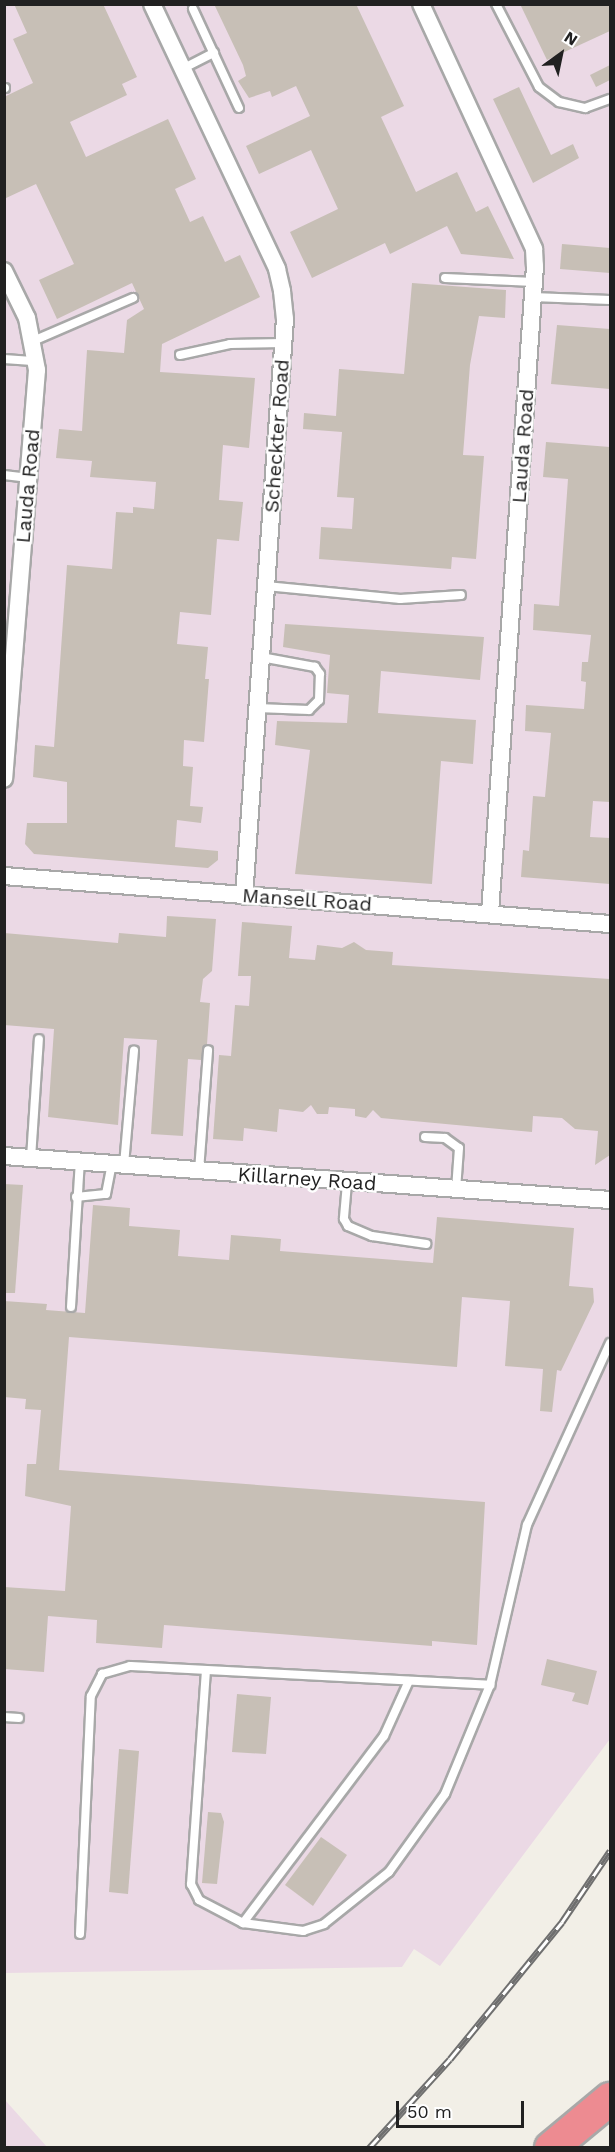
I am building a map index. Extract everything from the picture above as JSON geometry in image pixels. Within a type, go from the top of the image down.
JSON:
[{"type":"highway","points":[[551,2148],[610,2099]]},
{"type":"street","name":"Scheckter Road","points":[[152,4],[277,269],[282,291],[284,343],[244,896]]},
{"type":"street","name":"Lauda Road","points":[[421,4],[534,249],[490,912]]},
{"type":"street","name":"Lauda Road","points":[[4,271],[27,318],[36,361],[29,478],[4,779]]},
{"type":"street","name":"Mansell Road","points":[[4,876],[244,896],[490,912],[610,924]]},
{"type":"street","name":"Killarney Road","points":[[4,1156],[347,1183],[610,1200]]},
{"type":"lane","points":[[496,4],[539,87],[559,102],[585,108],[610,99]]},
{"type":"lane","points":[[193,9],[239,108]]},
{"type":"lane","points":[[182,69],[214,53]]},
{"type":"lane","points":[[446,278],[610,300]]},
{"type":"lane","points":[[33,341],[133,298]]},
{"type":"lane","points":[[180,355],[230,344],[284,343]]},
{"type":"lane","points":[[4,359],[36,361]]},
{"type":"lane","points":[[4,475],[29,478]]},
{"type":"lane","points":[[266,586],[400,599],[460,595]]},
{"type":"lane","points":[[258,708],[309,710],[320,700],[320,674],[315,667],[261,657]]},
{"type":"lane","points":[[31,1158],[39,1039]]},
{"type":"lane","points":[[76,1197],[106,1194],[118,1165],[134,1050]]},
{"type":"lane","points":[[199,1171],[208,1050]]},
{"type":"lane","points":[[425,1137],[445,1138],[459,1148],[456,1190]]},
{"type":"lane","points":[[71,1307],[80,1161]]},
{"type":"lane","points":[[347,1183],[344,1219],[348,1226],[372,1236],[426,1244]]},
{"type":"lane","points":[[206,1670],[191,1884],[199,1900],[243,1923],[303,1931],[314,1928],[344,1910],[388,1872],[445,1794],[490,1685],[527,1525],[610,1343]]},
{"type":"lane","points":[[80,1934],[91,1696],[102,1674],[130,1666],[490,1685]]},
{"type":"lane","points":[[243,1923],[384,1736],[409,1681]]},
{"type":"lane","points":[[4,1717],[19,1719]]},
{"type":"shaded area","points":[[4,5],[610,5],[610,1739],[440,1966],[414,1949],[402,1967],[5,1973]]},
{"type":"shaded area","points":[[5,2100],[47,2147],[5,2147]]},
{"type":"building","points":[[14,4],[103,4],[137,77],[122,84],[127,95],[70,122],[86,157],[168,119],[196,179],[175,189],[190,222],[203,216],[225,262],[240,255],[260,297],[162,344],[160,372],[255,378],[249,448],[223,445],[219,500],[243,502],[239,541],[217,539],[211,615],[180,612],[177,644],[208,647],[205,679],[209,679],[204,742],[184,740],[183,766],[193,767],[190,806],[203,807],[201,823],[177,820],[175,847],[218,851],[218,860],[208,868],[34,854],[25,844],[27,823],[67,823],[67,782],[33,777],[35,745],[54,747],[67,565],[112,569],[116,512],[133,513],[133,507],[154,509],[156,482],[90,477],[92,461],[56,458],[59,429],[82,431],[87,350],[124,353],[127,320],[144,309],[132,283],[57,319],[39,280],[74,264],[36,184],[4,199],[4,97],[33,83],[13,39],[27,33]]},
{"type":"building","points":[[214,4],[356,4],[404,106],[381,117],[416,192],[457,172],[476,212],[488,206],[514,259],[461,254],[447,226],[390,254],[385,243],[312,278],[290,232],[338,209],[311,150],[259,174],[246,146],[310,116],[296,86],[272,97],[270,91],[249,98],[238,81],[246,76],[243,65]]},
{"type":"building","points":[[520,4],[610,4],[610,31],[547,60]]},
{"type":"building","points":[[610,65],[610,80],[596,87],[590,75]]},
{"type":"building","points":[[519,87],[551,155],[573,144],[579,158],[533,183],[493,99]]},
{"type":"building","points":[[562,244],[610,248],[610,273],[560,269]]},
{"type":"building","points":[[412,283],[506,290],[505,318],[479,316],[470,365],[463,455],[484,456],[476,559],[452,557],[451,569],[319,559],[321,527],[352,529],[354,498],[337,497],[342,432],[303,429],[304,413],[336,416],[339,369],[404,374]]},
{"type":"building","points":[[557,325],[610,329],[610,389],[551,384]]},
{"type":"building","points":[[546,442],[610,447],[610,802],[593,801],[590,837],[610,838],[610,884],[521,877],[523,850],[529,851],[533,796],[545,797],[551,733],[525,731],[526,705],[584,709],[586,682],[581,681],[582,662],[588,662],[591,635],[533,630],[534,604],[559,606],[568,479],[543,477]]},
{"type":"building","points":[[285,624],[484,637],[480,680],[381,671],[378,713],[476,720],[473,764],[441,761],[432,884],[295,874],[310,750],[275,745],[277,721],[347,723],[349,695],[327,693],[330,655],[283,647]]},
{"type":"building","points":[[167,916],[216,919],[212,971],[203,979],[200,1002],[210,1003],[207,1044],[201,1060],[188,1059],[183,1136],[151,1134],[157,1040],[124,1038],[118,1125],[48,1117],[54,1029],[4,1025],[4,933],[118,943],[119,933],[166,937]]},
{"type":"building","points":[[242,922],[292,926],[289,958],[315,960],[317,945],[342,948],[354,942],[366,950],[393,952],[392,965],[610,979],[610,1155],[595,1165],[598,1131],[575,1129],[562,1118],[533,1116],[532,1132],[381,1118],[373,1110],[366,1118],[355,1116],[355,1109],[343,1108],[329,1107],[328,1114],[317,1114],[311,1105],[303,1112],[279,1109],[277,1132],[244,1128],[243,1141],[213,1139],[219,1055],[231,1056],[235,1005],[249,1006],[251,976],[238,976]]},
{"type":"building","points":[[4,1184],[23,1185],[15,1293],[4,1293]]},
{"type":"building","points":[[93,1205],[130,1208],[129,1226],[180,1230],[178,1256],[229,1260],[231,1235],[281,1239],[280,1251],[433,1263],[437,1217],[574,1228],[569,1286],[593,1288],[594,1302],[561,1371],[557,1370],[552,1412],[540,1411],[543,1369],[505,1366],[510,1301],[462,1297],[457,1367],[69,1337],[59,1470],[485,1502],[477,1645],[432,1641],[432,1646],[164,1625],[162,1648],[96,1643],[97,1620],[48,1616],[44,1672],[4,1669],[4,1587],[65,1591],[71,1506],[25,1496],[27,1464],[36,1464],[41,1410],[25,1409],[26,1399],[4,1397],[4,1301],[47,1304],[46,1310],[85,1313]]},
{"type":"building","points":[[547,1659],[597,1671],[588,1705],[572,1701],[575,1693],[541,1685]]},
{"type":"building","points":[[237,1694],[271,1697],[266,1754],[232,1752]]},
{"type":"building","points":[[119,1749],[139,1751],[128,1894],[109,1892]]},
{"type":"building","points":[[208,1812],[221,1813],[224,1822],[217,1884],[202,1883]]},
{"type":"building","points":[[321,1837],[347,1855],[313,1906],[285,1885]]},
{"type":"railway","points":[[369,2148],[450,2059],[562,1922],[610,1851]]}]
